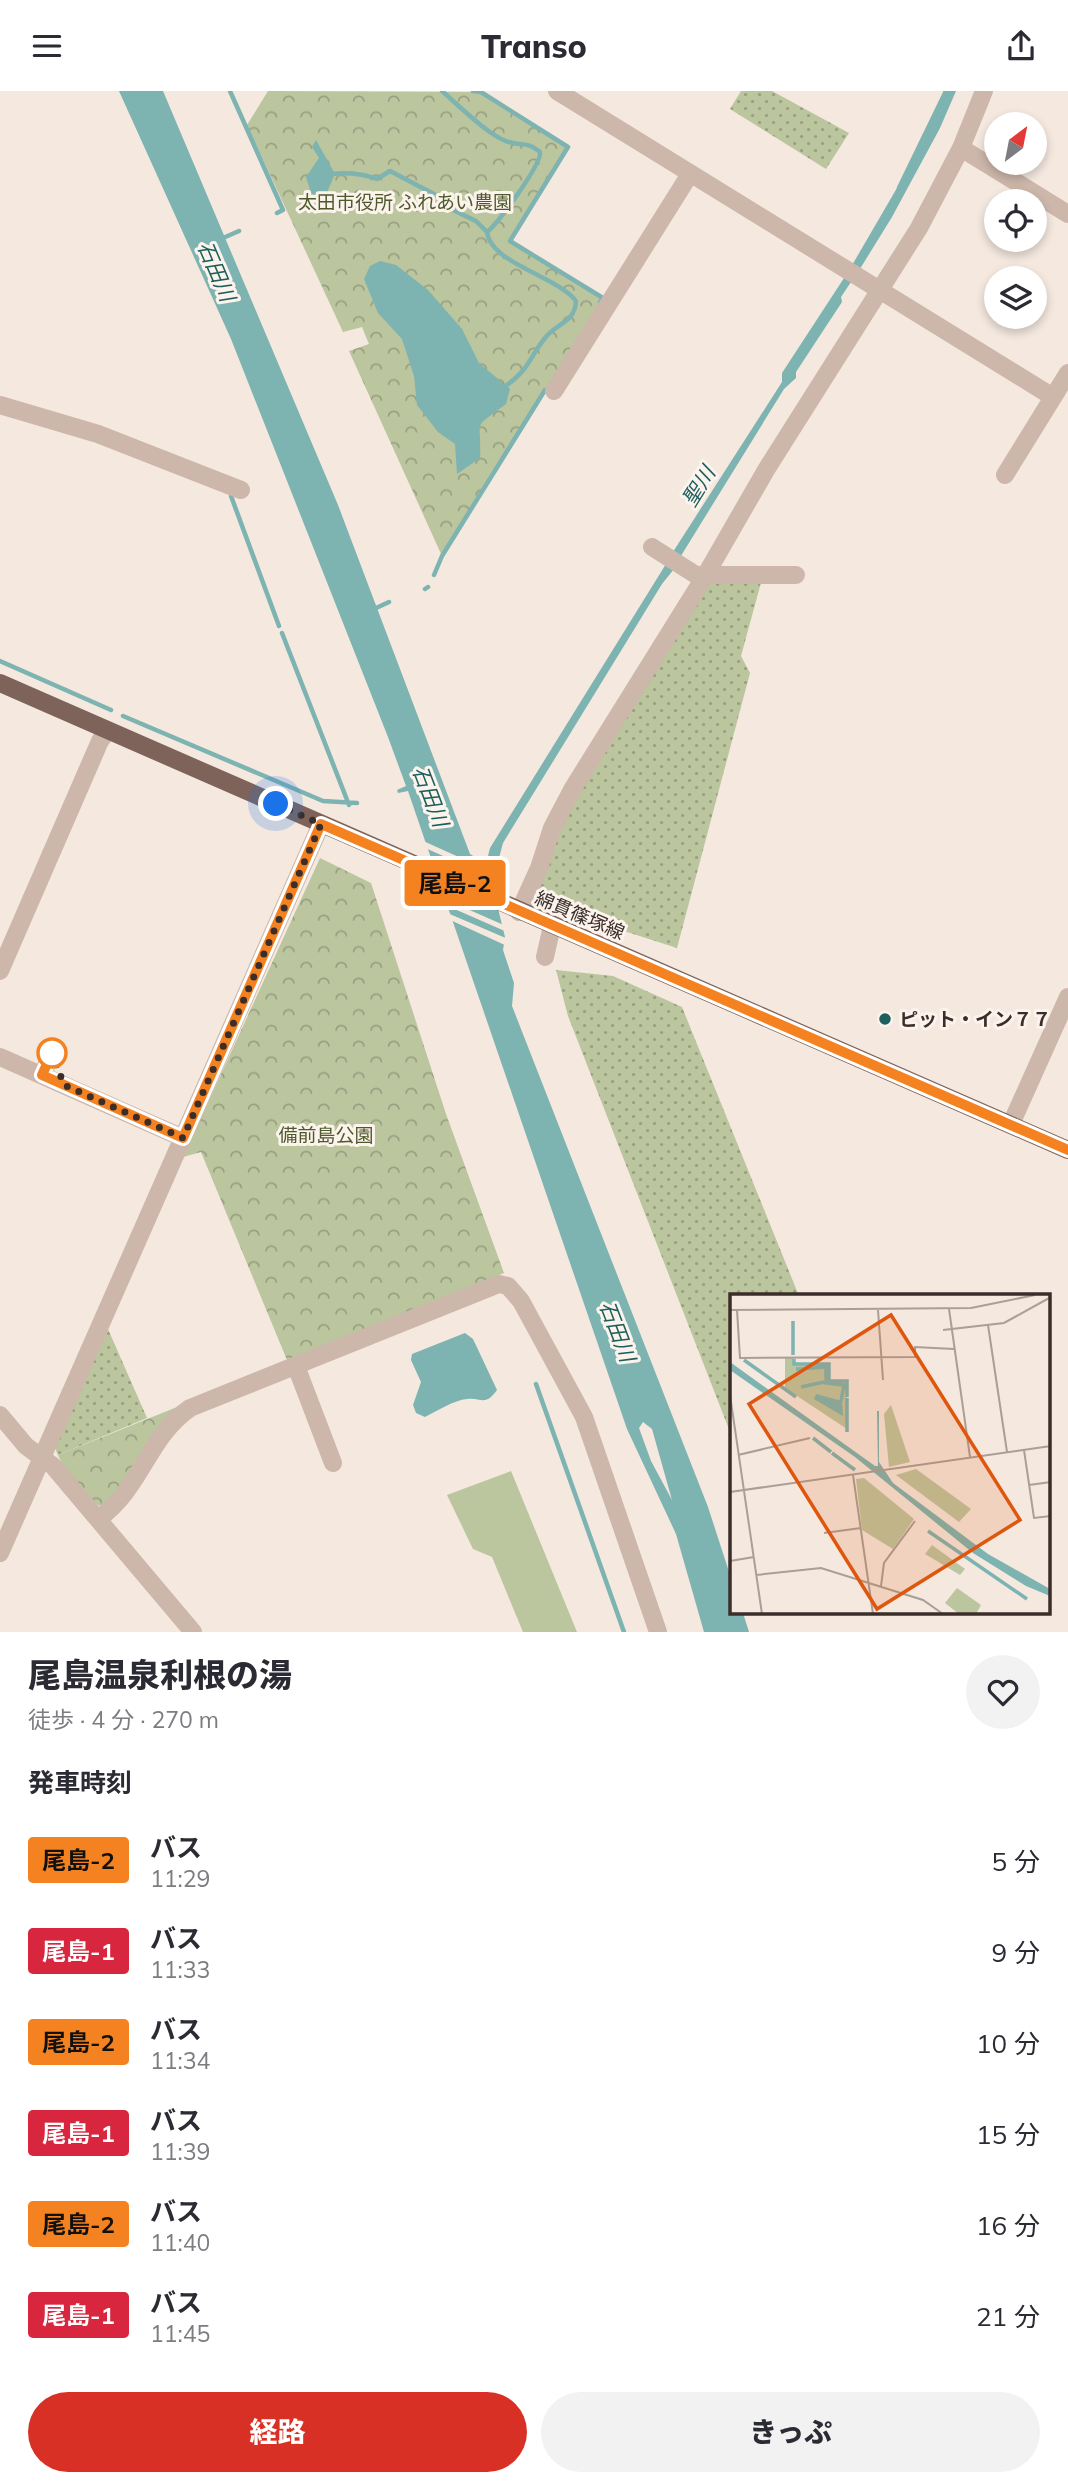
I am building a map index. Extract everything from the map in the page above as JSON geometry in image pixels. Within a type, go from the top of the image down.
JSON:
[{"type":"main road","name":"綿貫篠塚線","points":[[0,683],[1068,1150]]},
{"type":"street","points":[[557,91],[1053,397]]},
{"type":"street","points":[[516,910],[539,868],[552,828],[573,788],[878,289],[961,148],[984,91]]},
{"type":"street","points":[[961,148],[1068,214]]},
{"type":"street","points":[[554,391],[690,174]]},
{"type":"street","points":[[1006,475],[1068,373]]},
{"type":"street","points":[[0,405],[98,434],[241,490]]},
{"type":"street","points":[[652,547],[701,576],[796,575]]},
{"type":"street","points":[[0,971],[107,731]]},
{"type":"street","points":[[0,1553],[321,824]]},
{"type":"street","points":[[545,957],[552,926]]},
{"type":"street","points":[[1011,1124],[1068,997]]},
{"type":"street","points":[[42,1075],[52,1053]]},
{"type":"street","points":[[0,1057],[183,1138]]},
{"type":"street","points":[[98,1520],[133,1485],[155,1443],[178,1417],[190,1408],[499,1284],[508,1286],[521,1301],[584,1417],[658,1632]]},
{"type":"street","points":[[296,1366],[333,1462]]},
{"type":"street","points":[[0,1415],[26,1446],[43,1457],[192,1632]]},
{"type":"green space","name":"太田市役所 ふれあい農園","points":[[268,91],[481,92],[568,147],[510,240],[603,298],[442,556],[349,351],[369,344],[362,327],[343,332],[247,125]]},
{"type":"green space","points":[[741,91],[772,91],[849,133],[826,169],[730,109]]},
{"type":"green space","points":[[762,579],[741,656],[750,673],[677,948],[543,905],[537,892],[533,890],[574,798],[691,603],[713,580]]},
{"type":"green space","name":"備前島公園","points":[[320,858],[371,883],[446,1114],[504,1273],[287,1360],[201,1152],[183,1157]]},
{"type":"green space","points":[[556,970],[613,976],[682,1007],[798,1294],[730,1294],[730,1432],[568,1016]]},
{"type":"green space","points":[[108,1329],[147,1418],[58,1455],[55,1448]]},
{"type":"green space","points":[[182,1405],[133,1474],[103,1507],[89,1499],[65,1470],[58,1455]]},
{"type":"green space","points":[[511,1471],[577,1632],[523,1632],[492,1557],[473,1549],[447,1495]]},
{"type":"water","name":"石田川","points":[[119,91],[163,91],[338,505],[470,854],[486,864],[490,848],[666,564],[674,569],[662,584],[503,843],[492,884],[505,937],[503,950],[514,983],[512,1006],[708,1507],[730,1575],[730,1615],[744,1615],[749,1632],[704,1632],[676,1534],[627,1429],[408,791],[398,793],[397,790],[406,786],[231,339]],"holes":[[[643,1422],[652,1429],[672,1500],[651,1461],[639,1428]]]},
{"type":"water","points":[[946,91],[956,91],[940,128],[892,217],[858,272],[851,267],[922,145]]},
{"type":"water","points":[[316,140],[335,174],[324,199],[311,193],[306,177],[319,158],[312,147]]},
{"type":"water","points":[[380,261],[396,265],[428,290],[462,329],[479,363],[510,389],[506,404],[480,426],[480,458],[457,474],[455,444],[438,432],[417,405],[414,376],[402,339],[378,313],[364,279],[370,266]]},
{"type":"water","points":[[846,275],[853,279],[841,297],[842,302],[796,372],[796,378],[784,389],[679,559],[671,555],[782,382],[782,373]]},
{"type":"water","points":[[465,1333],[473,1339],[497,1390],[486,1400],[462,1400],[425,1417],[416,1413],[413,1405],[421,1382],[411,1360],[412,1354]]},
{"type":"pier","points":[[421,840],[499,875],[497,880],[423,847]]},
{"type":"pier","points":[[440,897],[506,926],[507,932],[443,904]]},
{"type":"pier","points":[[445,912],[508,939],[507,946],[448,919]]},
{"type":"waterway","points":[[230,91],[283,210],[277,213]]},
{"type":"waterway","points":[[442,91],[493,134],[509,142],[531,146],[540,152],[527,180],[487,232],[491,243],[511,261],[554,284],[576,301],[569,318],[549,333],[525,368],[507,385]]},
{"type":"waterway","points":[[473,91],[481,92],[568,147],[510,241],[603,298],[600,302]]},
{"type":"waterway","name":"聖川","points":[[899,188],[946,91]]},
{"type":"waterway","points":[[331,174],[354,173],[377,179],[390,171],[434,194],[455,211],[476,221],[487,232]]},
{"type":"waterway","name":"石田川","points":[[223,238],[239,231]]},
{"type":"waterway","points":[[434,575],[442,556],[545,390]]},
{"type":"waterway","points":[[231,496],[279,626]]},
{"type":"waterway","points":[[374,609],[389,602]]},
{"type":"waterway","points":[[282,633],[349,805]]},
{"type":"waterway","points":[[0,661],[111,710]]},
{"type":"waterway","points":[[123,716],[323,801],[357,803]]},
{"type":"waterway","points":[[536,1384],[624,1632]]},
{"type":"bus line","name":"尾島-2","points":[[52,1053],[42,1075],[183,1138],[321,824],[1068,1150]]},
{"type":"place","name":"ピット・イン７７","points":[[885,1019]]},
{"type":"route","points":[[52,1053],[64,1085],[183,1138],[321,824],[276,804]]}]
